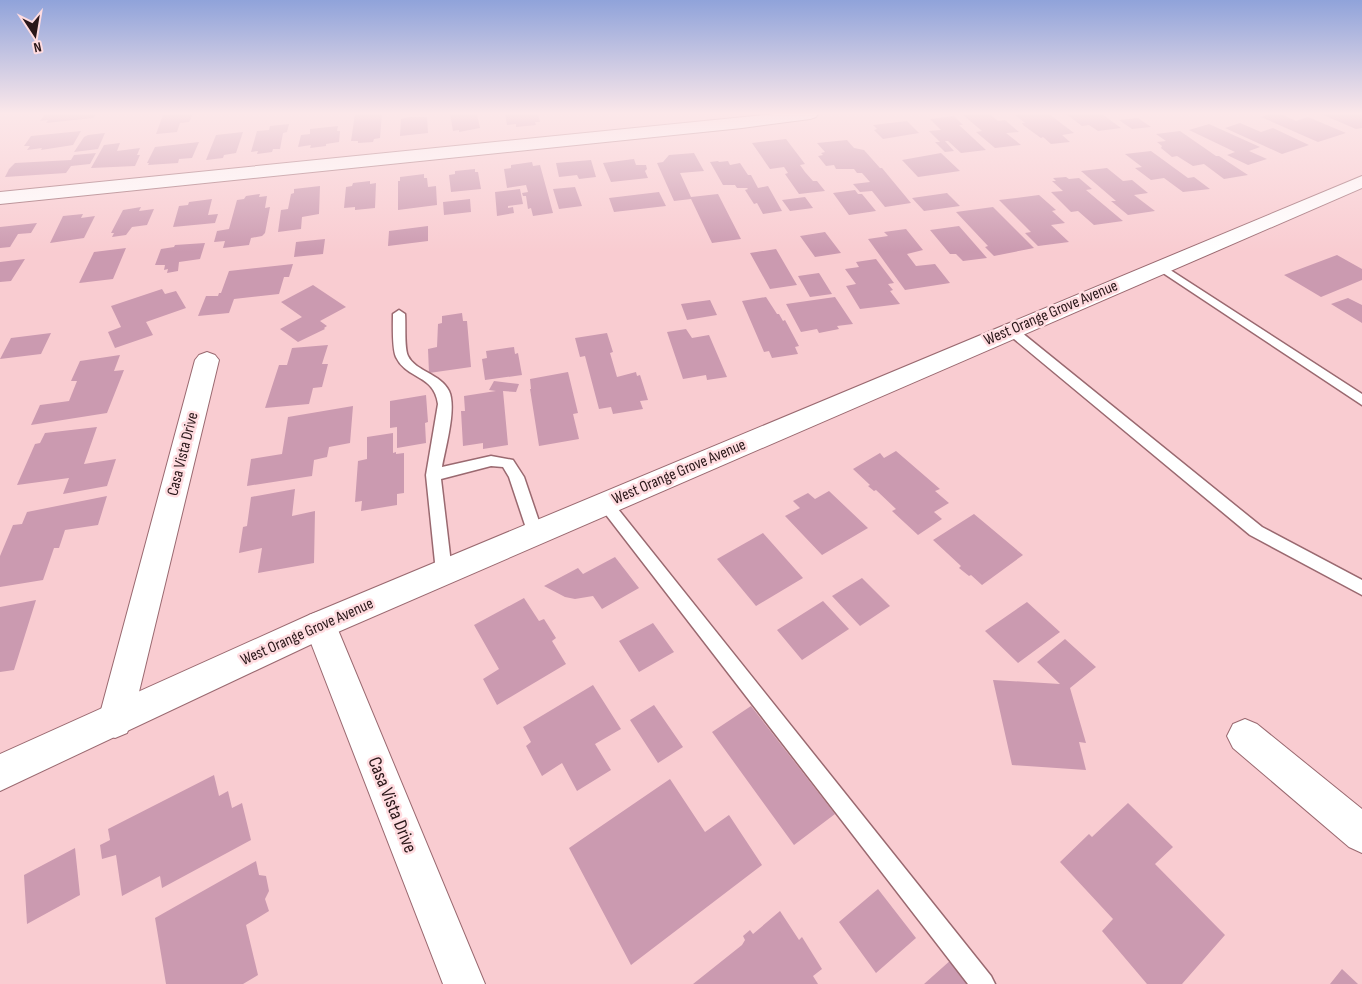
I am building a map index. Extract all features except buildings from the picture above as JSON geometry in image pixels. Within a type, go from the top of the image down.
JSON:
[{"type":"street","points":[[0,198],[356,160]]},
{"type":"street","name":"West Orange Grove Avenue","points":[[0,773],[320,625],[1362,181]]},
{"type":"street","name":"Casa Vista Drive","points":[[115,721],[207,360]]},
{"type":"street","name":"Casa Vista Drive","points":[[320,625],[464,984]]},
{"type":"street","points":[[1245,736],[1362,834]]},
{"type":"lane","points":[[1160,267],[1362,400]]},
{"type":"lane","points":[[399,314],[401,355],[407,364],[435,382],[443,392],[445,404],[433,475],[444,572]]},
{"type":"lane","points":[[1012,330],[1256,531],[1362,588]]},
{"type":"lane","points":[[433,475],[491,461],[501,461],[508,464],[514,473],[535,533]]},
{"type":"lane","points":[[605,504],[982,984]]}]
